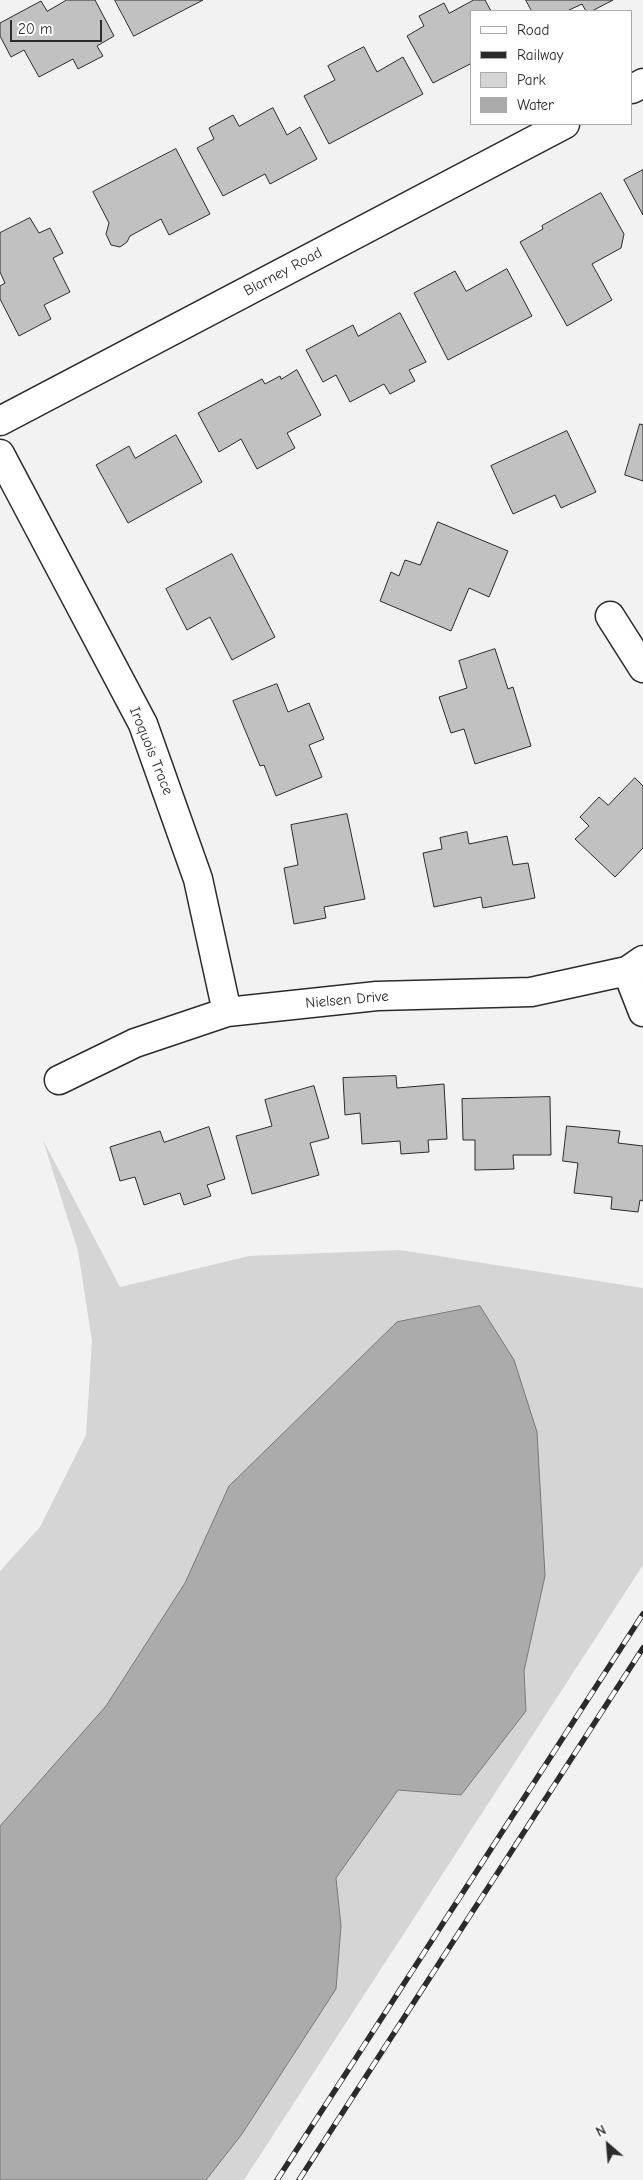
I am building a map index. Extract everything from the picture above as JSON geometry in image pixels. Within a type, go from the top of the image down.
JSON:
[{"type":"street","name":"Blarney Road","points":[[0,421],[563,125]]},
{"type":"street","name":"Iroquois Trace","points":[[0,454],[143,724],[198,879],[227,1012]]},
{"type":"street","points":[[610,616],[643,668]]},
{"type":"street","name":"Nielsen Drive","points":[[59,1080],[135,1043],[227,1012],[377,996],[531,992],[635,965]]},
{"type":"street","points":[[635,965],[643,1012]]},
{"type":"green space","points":[[43,1140],[120,1287],[249,1256],[400,1250],[643,1288],[643,1565],[244,2180],[206,2180],[242,2134],[336,1989],[341,1926],[336,1878],[398,1790],[461,1795],[526,1711],[524,1671],[545,1576],[397,1322],[229,1486],[185,1583],[106,1706],[0,1826],[0,1571],[40,1527],[86,1435],[92,1341],[78,1251]]},
{"type":"water","points":[[480,1306],[514,1360],[537,1432],[545,1576],[524,1671],[526,1711],[461,1795],[398,1790],[336,1878],[341,1926],[336,1989],[242,2134],[206,2180],[0,2180],[0,1826],[106,1706],[185,1583],[229,1486],[397,1322]]},
{"type":"building","points":[[67,0],[95,0],[114,36],[97,46],[103,56],[78,69],[73,59],[39,77],[24,50],[11,57],[0,36],[0,23],[41,1],[47,11]]},
{"type":"building","points":[[115,0],[203,0],[134,36]]},
{"type":"building","points":[[474,0],[485,0],[490,10],[470,10],[470,64],[433,83],[407,36],[424,26],[419,16],[444,3],[449,13]]},
{"type":"building","points":[[526,0],[613,0],[594,10],[585,10],[582,4],[569,10],[531,10]]},
{"type":"building","points":[[364,47],[377,72],[403,57],[423,94],[329,144],[304,96],[335,80],[328,66]]},
{"type":"building","points":[[273,108],[287,135],[300,127],[317,159],[270,184],[265,174],[223,196],[197,148],[214,139],[209,128],[233,115],[239,126]]},
{"type":"building","points":[[176,149],[210,214],[169,235],[161,219],[130,236],[127,242],[120,247],[111,245],[106,234],[109,223],[93,192]]},
{"type":"building","points":[[643,170],[643,215],[624,180]]},
{"type":"building","points":[[601,193],[624,234],[621,248],[592,264],[612,300],[567,326],[520,242],[543,229],[542,226]]},
{"type":"building","points":[[30,218],[39,233],[50,228],[63,253],[53,258],[70,292],[44,305],[51,319],[19,336],[0,299],[0,286],[5,283],[0,272],[0,233]]},
{"type":"building","points":[[507,269],[532,316],[448,360],[414,293],[455,271],[466,291]]},
{"type":"building","points":[[400,313],[426,362],[409,370],[415,381],[390,394],[384,384],[350,402],[336,375],[323,382],[306,350],[353,325],[358,336]]},
{"type":"building","points":[[297,370],[321,415],[287,433],[295,448],[257,469],[241,439],[219,452],[198,413],[262,379],[265,384],[280,376],[281,379]]},
{"type":"building","points":[[640,424],[643,425],[643,481],[625,475]]},
{"type":"building","points":[[567,431],[596,492],[561,508],[555,495],[513,514],[491,466]]},
{"type":"building","points":[[176,435],[202,482],[128,523],[96,465],[129,446],[135,458]]},
{"type":"building","points":[[438,522],[508,551],[489,597],[469,588],[451,631],[380,601],[391,572],[399,576],[405,560],[420,565]]},
{"type":"building","points":[[232,554],[275,637],[232,660],[210,617],[187,630],[166,589]]},
{"type":"building","points":[[495,649],[508,689],[513,687],[531,746],[475,764],[464,729],[451,733],[439,697],[467,688],[459,661]]},
{"type":"building","points":[[277,684],[288,712],[309,703],[324,739],[309,745],[322,777],[276,796],[264,765],[260,766],[233,701]]},
{"type":"building","points":[[635,778],[643,786],[643,848],[615,877],[575,839],[589,826],[580,817],[599,797],[608,805]]},
{"type":"building","points":[[347,814],[365,899],[324,907],[326,918],[294,924],[284,868],[298,865],[291,825]]},
{"type":"building","points":[[467,832],[469,844],[507,836],[513,865],[528,863],[535,898],[483,908],[481,897],[434,907],[423,853],[442,849],[440,838]]},
{"type":"building","points":[[396,1076],[397,1088],[444,1084],[447,1139],[428,1140],[429,1152],[401,1154],[400,1141],[362,1144],[360,1113],[345,1115],[343,1078]]},
{"type":"building","points":[[314,1086],[329,1138],[310,1143],[319,1175],[252,1194],[236,1136],[272,1126],[265,1100]]},
{"type":"building","points":[[550,1097],[551,1155],[513,1155],[514,1169],[475,1170],[475,1140],[463,1140],[462,1099]]},
{"type":"building","points":[[567,1126],[620,1131],[618,1143],[643,1146],[643,1201],[640,1200],[638,1212],[611,1209],[612,1197],[574,1193],[578,1163],[563,1161]]},
{"type":"building","points":[[209,1127],[225,1179],[207,1185],[211,1196],[184,1205],[180,1193],[144,1205],[135,1177],[120,1181],[110,1147],[160,1131],[164,1142]]},
{"type":"railway","points":[[277,2180],[643,1614]]},
{"type":"railway","points":[[299,2180],[643,1648]]}]
